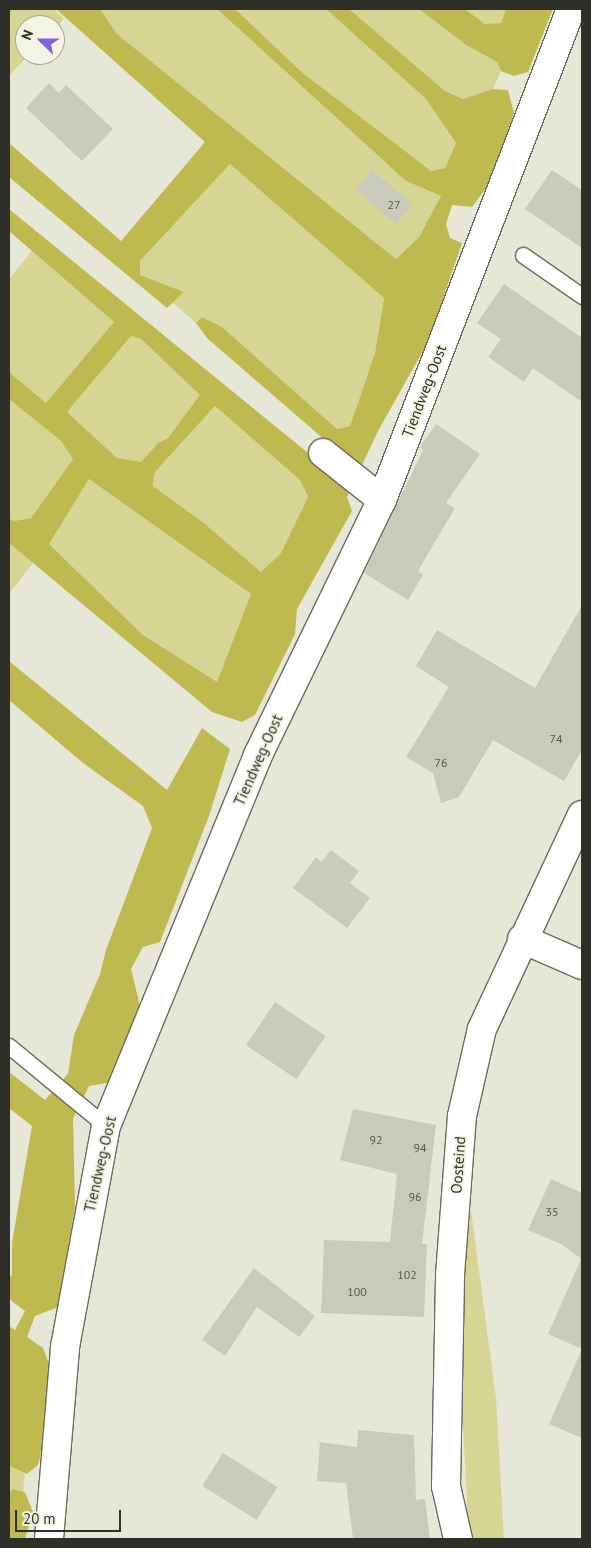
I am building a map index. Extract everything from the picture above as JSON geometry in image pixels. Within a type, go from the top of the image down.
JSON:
[{"type":"street","name":"Tiendweg-Oost","points":[[49,1539],[65,1347],[101,1123],[258,756],[382,500],[571,9]]},
{"type":"street","points":[[323,453],[382,500]]},
{"type":"street","name":"Oosteind","points":[[458,1539],[446,1486],[450,1275],[462,1116],[482,1029],[522,939],[582,815]]},
{"type":"street","points":[[522,939],[582,965]]},
{"type":"lane","points":[[523,255],[582,296]]},
{"type":"lane","points":[[9,1046],[101,1123]]},
{"type":"shaded area","points":[[9,9],[54,9],[60,15],[15,15],[15,65],[19,65],[9,76]]},
{"type":"shaded area","points":[[56,9],[100,9],[117,34],[396,259],[419,237],[441,196],[406,181],[217,9],[235,9],[304,74],[431,171],[445,168],[456,143],[426,99],[326,9],[349,9],[445,91],[463,99],[493,89],[508,90],[514,113],[489,184],[472,207],[452,205],[446,224],[450,238],[462,243],[428,342],[378,431],[347,497],[352,511],[297,609],[295,634],[255,715],[242,722],[212,712],[9,543],[9,518],[14,521],[31,518],[73,459],[61,441],[9,399],[9,372],[46,403],[114,322],[9,231],[9,209],[324,466],[340,453],[208,339],[196,323],[202,317],[222,327],[337,429],[350,426],[375,353],[384,298],[230,164],[140,261],[140,275],[184,292],[167,308],[9,177],[9,143],[121,241],[205,142],[65,17],[65,15]],"holes":[[[131,336],[141,339],[200,395],[168,438],[158,443],[141,462],[117,458],[67,412]],[[215,406],[300,480],[308,497],[281,553],[261,572],[204,523],[153,486],[155,472]],[[89,479],[251,594],[217,682],[143,635],[49,544]]]},
{"type":"shaded area","points":[[100,9],[217,9],[406,181],[441,196],[419,237],[396,259],[117,34]]},
{"type":"shaded area","points":[[235,9],[326,9],[426,99],[456,143],[445,168],[431,171],[411,157],[304,74]]},
{"type":"shaded area","points":[[349,9],[419,9],[466,45],[497,62],[501,71],[493,89],[463,99],[445,91]]},
{"type":"shaded area","points":[[419,9],[465,9],[485,24],[501,23],[506,9],[553,9],[528,72],[514,76],[501,71],[497,62],[466,45]]},
{"type":"shaded area","points":[[465,9],[506,9],[501,24],[485,24]]},
{"type":"shaded area","points":[[230,164],[384,298],[375,353],[350,426],[337,429],[222,327],[202,317],[196,323],[172,302],[184,292],[140,275],[140,261]]},
{"type":"shaded area","points":[[32,251],[114,322],[46,403],[9,372],[9,279]]},
{"type":"shaded area","points":[[131,336],[141,339],[201,395],[168,438],[158,443],[141,462],[117,458],[67,412]]},
{"type":"shaded area","points":[[9,399],[61,441],[73,459],[31,518],[14,521],[9,518]]},
{"type":"shaded area","points":[[215,406],[300,480],[308,497],[281,553],[261,572],[204,523],[153,486],[155,472]]},
{"type":"shaded area","points":[[89,479],[251,594],[217,683],[143,635],[49,544]]},
{"type":"shaded area","points":[[9,543],[33,563],[9,594]]},
{"type":"shaded area","points":[[9,661],[167,790],[202,728],[230,749],[209,816],[160,942],[143,947],[131,969],[141,1010],[113,1082],[89,1086],[73,1119],[75,1207],[58,1307],[35,1316],[27,1337],[43,1348],[52,1372],[50,1415],[38,1465],[27,1474],[9,1466],[9,1326],[15,1330],[25,1311],[9,1299],[9,1277],[12,1275],[12,1243],[32,1126],[9,1108],[9,1072],[45,1100],[68,1074],[74,1035],[100,974],[106,950],[152,828],[143,806],[83,763],[9,700]]},
{"type":"shaded area","points":[[471,1210],[496,1398],[504,1539],[469,1539],[459,1355],[462,1282]]},
{"type":"shaded area","points":[[9,1466],[25,1474],[23,1491],[13,1489],[9,1493]]},
{"type":"shaded area","points":[[13,1489],[25,1492],[33,1512],[25,1539],[9,1539],[9,1493]]},
{"type":"building","points":[[49,83],[59,93],[66,85],[113,129],[82,161],[26,108]]},
{"type":"building","points":[[372,170],[413,204],[396,224],[355,190]]},
{"type":"building","points":[[552,170],[582,190],[582,248],[525,209]]},
{"type":"building","points":[[504,284],[582,338],[582,402],[533,368],[524,382],[488,357],[501,339],[477,323]]},
{"type":"building","points":[[436,424],[480,454],[446,503],[455,508],[418,571],[423,575],[408,600],[364,573],[423,450],[420,447]]},
{"type":"building","points":[[582,605],[582,750],[564,781],[493,740],[459,797],[441,803],[433,773],[406,757],[449,687],[416,666],[437,630],[535,688]]},
{"type":"building","points":[[331,850],[359,871],[350,883],[370,898],[347,928],[293,888],[316,857],[321,862]]},
{"type":"building","points":[[275,1002],[326,1036],[296,1079],[246,1045]]},
{"type":"building","points":[[353,1109],[436,1125],[422,1244],[427,1244],[424,1317],[321,1313],[324,1240],[390,1242],[397,1174],[340,1160]]},
{"type":"building","points":[[551,1179],[582,1193],[582,1349],[548,1334],[581,1259],[561,1244],[528,1230]]},
{"type":"building","points":[[254,1268],[315,1316],[299,1337],[257,1307],[225,1356],[202,1340]]},
{"type":"building","points":[[582,1349],[582,1438],[549,1424]]},
{"type":"building","points":[[358,1430],[414,1435],[416,1500],[425,1499],[430,1539],[353,1539],[346,1483],[317,1481],[320,1442],[357,1447]]},
{"type":"building","points":[[223,1453],[277,1487],[257,1520],[202,1486]]}]
